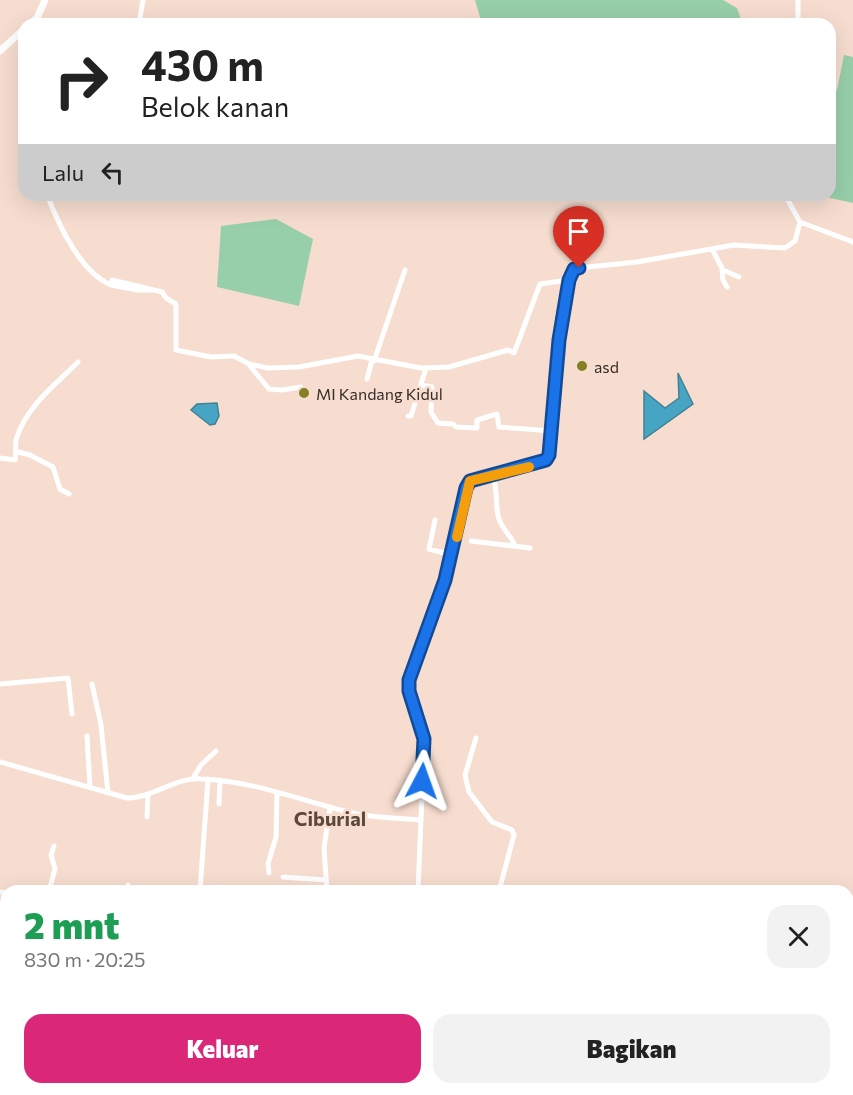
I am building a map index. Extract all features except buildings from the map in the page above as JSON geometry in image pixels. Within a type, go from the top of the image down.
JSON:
[{"type":"street","points":[[37,18],[45,0]]},
{"type":"street","points":[[140,18],[143,0]]},
{"type":"street","points":[[798,0],[798,18]]},
{"type":"street","points":[[0,51],[18,34]]},
{"type":"street","points":[[49,201],[69,243],[99,279],[111,285],[112,280],[157,290],[176,304],[176,350],[211,357],[234,356],[249,364],[268,368],[292,368],[351,356],[426,368],[449,367],[508,350],[514,353],[540,284],[569,280]]},
{"type":"street","points":[[789,201],[800,222],[853,242]]},
{"type":"street","points":[[418,885],[424,739],[409,691],[409,680],[452,555],[468,484],[546,460],[552,446],[559,340],[569,280],[574,269],[637,262],[734,245],[785,248],[795,241],[800,222]]},
{"type":"street","points":[[712,249],[723,270],[723,280],[727,287]]},
{"type":"street","points":[[368,379],[405,270]]},
{"type":"street","points":[[723,270],[740,277]]},
{"type":"street","points":[[0,458],[14,460],[18,452],[15,441],[25,414],[78,362]]},
{"type":"street","points":[[249,364],[268,389],[282,390],[301,387]]},
{"type":"street","points":[[408,416],[411,416],[426,368]]},
{"type":"street","points":[[421,385],[432,387],[431,412],[438,423],[477,428],[477,420],[497,414],[499,427],[553,431]]},
{"type":"street","points":[[18,452],[30,454],[53,467],[60,489],[69,494]]},
{"type":"street","points":[[493,476],[498,494],[496,510],[499,520],[514,544]]},
{"type":"street","points":[[435,520],[429,549],[452,555]]},
{"type":"street","points":[[471,541],[514,544],[530,548]]},
{"type":"street","points":[[0,684],[68,678],[72,714]]},
{"type":"street","points":[[92,684],[101,725],[108,793]]},
{"type":"street","points":[[87,736],[90,787]]},
{"type":"street","points":[[476,738],[465,775],[470,792],[492,822],[512,830],[514,835],[501,885]]},
{"type":"street","points":[[193,778],[201,765],[216,751]]},
{"type":"street","points":[[0,762],[131,798],[193,778],[208,779],[251,784],[330,807],[371,816],[421,820]]},
{"type":"street","points":[[200,885],[208,779]]},
{"type":"street","points":[[219,804],[220,780]]},
{"type":"street","points":[[269,873],[268,864],[276,837],[277,792]]},
{"type":"street","points":[[147,817],[148,794]]},
{"type":"street","points":[[326,885],[324,848],[330,807]]},
{"type":"street","points":[[51,885],[55,869],[51,855],[54,846]]},
{"type":"street","points":[[283,877],[326,880]]},
{"type":"green space","points":[[475,0],[723,0],[737,8],[741,18],[480,18]]},
{"type":"green space","points":[[844,55],[853,57],[853,203],[836,199],[837,90]]},
{"type":"green space","points":[[276,219],[313,239],[299,306],[217,287],[221,226]]},
{"type":"water","points":[[678,373],[693,404],[644,439],[644,391],[665,408],[679,398]]},
{"type":"water","points":[[217,403],[219,416],[215,424],[210,425],[191,410],[197,404]]},
{"type":"slow traffic","points":[[457,537],[466,488],[470,481],[529,467]]},
{"type":"place","name":"asd","points":[[582,366]]},
{"type":"place","name":"MI Kandang Kidul","points":[[304,393]]},
{"type":"district","name":"Ciburial","points":[[330,818]]},
{"type":"route","points":[[422,781],[424,739],[409,691],[409,680],[445,580],[459,531],[466,488],[470,481],[528,467],[546,460],[549,455],[552,446],[559,340],[569,280],[574,269],[579,268]]}]
